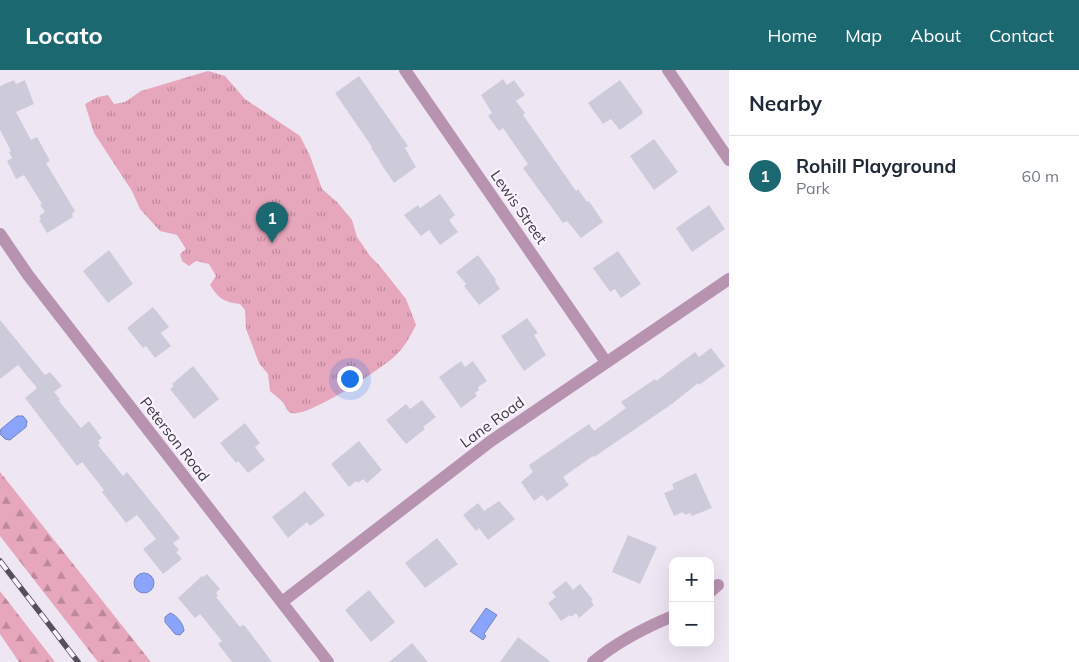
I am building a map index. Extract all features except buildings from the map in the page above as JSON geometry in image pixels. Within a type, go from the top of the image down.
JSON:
[{"type":"street","name":"Lewis Street","points":[[405,70],[606,362]]},
{"type":"street","points":[[668,70],[729,160]]},
{"type":"street","name":"Peterson Road","points":[[0,234],[28,275],[328,662]]},
{"type":"street","name":"Lane Road","points":[[282,602],[491,441],[729,279]]},
{"type":"street","points":[[594,662],[608,649],[634,634],[669,618]]},
{"type":"green space","points":[[208,71],[225,76],[245,99],[300,136],[310,156],[322,189],[337,202],[352,220],[357,237],[370,256],[406,299],[416,325],[401,350],[394,357],[343,392],[300,413],[291,413],[281,400],[270,391],[268,374],[259,363],[246,329],[245,310],[240,304],[222,299],[213,290],[210,285],[216,276],[209,264],[196,261],[189,266],[182,261],[180,254],[186,249],[177,235],[160,231],[140,209],[132,191],[94,133],[85,104],[98,97],[108,95],[114,104],[125,102],[141,91]]},
{"type":"green space","points":[[0,472],[151,662],[98,662],[0,536]]},
{"type":"green space","points":[[0,591],[55,662],[19,662],[0,634]]},
{"type":"water","points":[[17,416],[23,416],[27,421],[26,427],[10,440],[5,439],[0,434],[1,429]]},
{"type":"water","points":[[144,573],[151,576],[154,583],[151,590],[144,593],[137,590],[134,583],[137,576]]},
{"type":"water","points":[[486,608],[497,615],[484,634],[486,636],[483,640],[470,631]]},
{"type":"water","points":[[170,613],[178,618],[183,626],[184,631],[180,635],[175,634],[165,622],[165,617]]},
{"type":"railway","points":[[0,561],[78,662]]},
{"type":"place","name":"Rohill Playground","points":[[272,243]]}]
